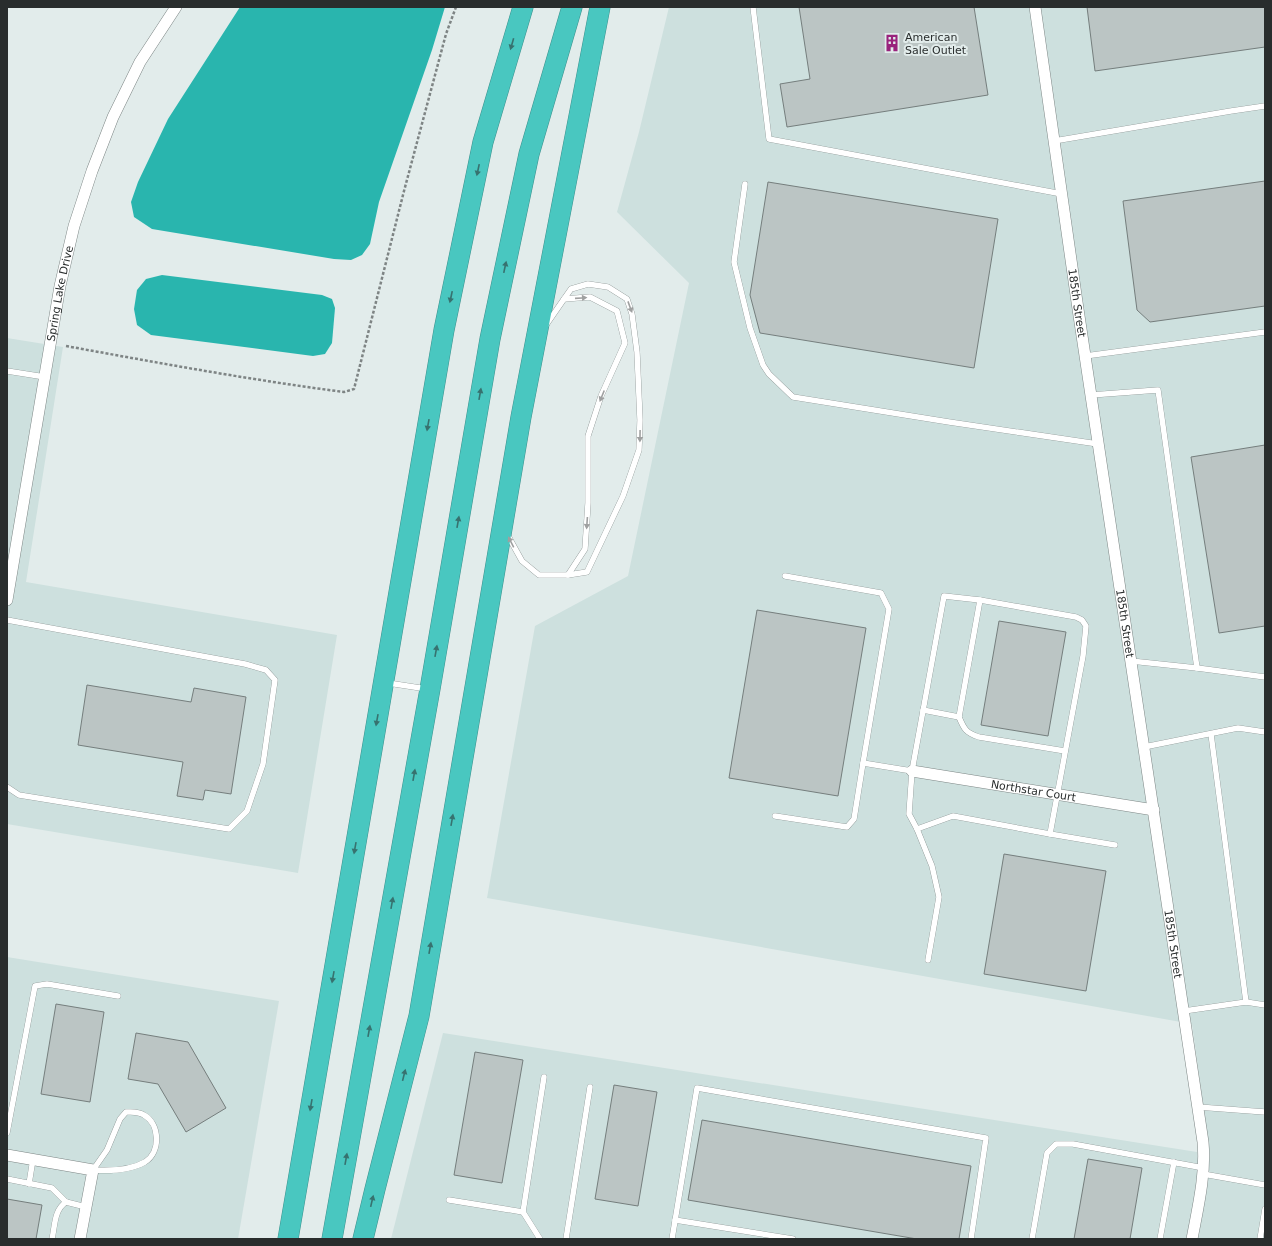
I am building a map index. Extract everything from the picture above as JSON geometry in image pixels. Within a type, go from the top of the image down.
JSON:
[{"type":"highway","points":[[288,1239],[449,306],[483,142],[523,7]]},
{"type":"highway","points":[[332,1239],[430,689],[490,338],[528,154],[572,7]]},
{"type":"highway","points":[[364,1239],[375,1189],[419,1016],[520,417],[600,7]]},
{"type":"street","name":"Spring Lake Drive","points":[[7,600],[9,580],[60,286],[74,226],[92,171],[113,117],[140,62],[176,7]]},
{"type":"street","name":"185th Street","points":[[1035,7],[1098,444],[1203,1142],[1204,1171],[1192,1239]]},
{"type":"street","name":"Northstar Court","points":[[912,771],[1154,810]]},
{"type":"street","points":[[7,1155],[93,1170],[80,1239]]},
{"type":"lane","points":[[753,7],[769,138],[1062,194]]},
{"type":"lane","points":[[1054,141],[1231,110],[1265,106]]},
{"type":"lane","points":[[745,184],[734,262],[750,328],[764,365],[769,374],[793,397],[1098,444]]},
{"type":"lane","points":[[502,524],[522,561],[539,575],[568,575],[586,572],[623,496],[639,450],[640,420],[636,344],[632,314],[627,298],[608,287],[588,284],[571,289],[536,340]]},
{"type":"lane","points":[[564,299],[590,297],[616,311],[625,343],[601,396],[588,436],[588,503],[585,549],[568,575]]},
{"type":"lane","points":[[1085,356],[1265,332]]},
{"type":"lane","points":[[7,371],[45,377]]},
{"type":"lane","points":[[1091,395],[1158,390],[1197,668]]},
{"type":"lane","points":[[775,816],[847,827],[854,819],[889,609],[881,593],[785,576]]},
{"type":"lane","points":[[928,960],[939,897],[932,866],[917,829],[909,814],[912,771],[944,596],[980,600],[1076,617],[1082,620],[1086,626],[1050,834]]},
{"type":"lane","points":[[980,600],[959,717],[963,728],[970,734],[979,737],[1065,751]]},
{"type":"lane","points":[[7,620],[245,664],[266,670],[275,680],[263,764],[247,811],[229,829],[19,795],[7,787]]},
{"type":"lane","points":[[1131,661],[1265,677]]},
{"type":"lane","points":[[384,682],[430,689]]},
{"type":"lane","points":[[923,710],[959,717]]},
{"type":"lane","points":[[1144,747],[1238,728],[1265,732]]},
{"type":"lane","points":[[1211,734],[1246,1002]]},
{"type":"lane","points":[[863,763],[912,771]]},
{"type":"lane","points":[[917,829],[952,816],[1115,845]]},
{"type":"lane","points":[[7,1133],[35,986],[46,984],[118,996]]},
{"type":"lane","points":[[1184,1011],[1246,1002],[1265,1005]]},
{"type":"lane","points":[[540,1239],[524,1212],[544,1077]]},
{"type":"lane","points":[[566,1239],[590,1086]]},
{"type":"lane","points":[[672,1239],[697,1088],[986,1138],[971,1239]]},
{"type":"lane","points":[[1198,1107],[1265,1112]]},
{"type":"lane","points":[[126,1112],[136,1112],[144,1115],[153,1123],[156,1133],[156,1145],[152,1154],[145,1162],[114,1171],[93,1170],[107,1150],[120,1119],[126,1112]]},
{"type":"lane","points":[[1032,1239],[1047,1153],[1056,1144],[1073,1144],[1174,1162],[1204,1171],[1265,1185]]},
{"type":"lane","points":[[30,1184],[33,1160]]},
{"type":"lane","points":[[1160,1239],[1174,1162]]},
{"type":"lane","points":[[7,1180],[52,1188],[66,1202],[86,1207]]},
{"type":"lane","points":[[449,1200],[524,1212]]},
{"type":"lane","points":[[52,1239],[57,1212],[66,1202]]},
{"type":"lane","points":[[1260,1239],[1265,1208]]},
{"type":"lane","points":[[675,1220],[792,1239]]},
{"type":"path","points":[[66,346],[187,369],[279,384],[344,392],[354,388],[446,34],[456,7]]},
{"type":"shaded area","points":[[669,7],[1265,7],[1265,1239],[1195,1239],[1210,1156],[1192,1024],[487,898],[535,626],[628,576],[689,283],[617,212],[639,132]]},
{"type":"shaded area","points":[[7,338],[63,347],[26,582],[337,635],[298,873],[7,824]]},
{"type":"shaded area","points":[[7,957],[279,1001],[238,1239],[7,1239]]},
{"type":"shaded area","points":[[443,1033],[1197,1152],[1199,1175],[1187,1239],[391,1239]]},
{"type":"water","points":[[240,7],[445,7],[432,50],[379,202],[370,244],[362,255],[351,260],[334,259],[152,229],[134,217],[131,202],[138,182],[168,119]]},
{"type":"water","points":[[162,275],[322,295],[332,299],[335,308],[332,343],[325,354],[313,356],[151,335],[137,325],[134,309],[137,290],[146,279]]},
{"type":"building","name":"American Sale Outlet","points":[[799,7],[974,7],[988,95],[787,127],[780,84],[810,79]]},
{"type":"building","points":[[1087,7],[1265,7],[1265,47],[1095,71]]},
{"type":"building","points":[[1265,181],[1265,306],[1150,322],[1137,310],[1123,201]]},
{"type":"building","points":[[768,182],[998,219],[974,368],[760,333],[750,295]]},
{"type":"building","points":[[1265,445],[1265,626],[1219,633],[1191,457]]},
{"type":"building","points":[[757,610],[866,628],[838,796],[729,778]]},
{"type":"building","points":[[999,621],[1066,632],[1048,736],[981,725]]},
{"type":"building","points":[[87,685],[191,702],[194,688],[246,697],[231,794],[205,790],[203,800],[177,796],[183,762],[78,745]]},
{"type":"building","points":[[1004,854],[1106,871],[1086,991],[984,974]]},
{"type":"building","points":[[56,1004],[104,1012],[90,1102],[41,1094]]},
{"type":"building","points":[[136,1033],[188,1042],[226,1108],[186,1132],[158,1084],[128,1079]]},
{"type":"building","points":[[475,1052],[523,1060],[502,1183],[454,1175]]},
{"type":"building","points":[[614,1085],[657,1092],[638,1206],[595,1199]]},
{"type":"building","points":[[702,1120],[971,1166],[959,1239],[917,1239],[688,1200]]},
{"type":"building","points":[[1088,1159],[1142,1168],[1130,1239],[1074,1239]]},
{"type":"building","points":[[7,1199],[42,1205],[36,1239],[7,1239]]},
{"type":"place","name":"American Sale Outlet","points":[[892,43]]}]
